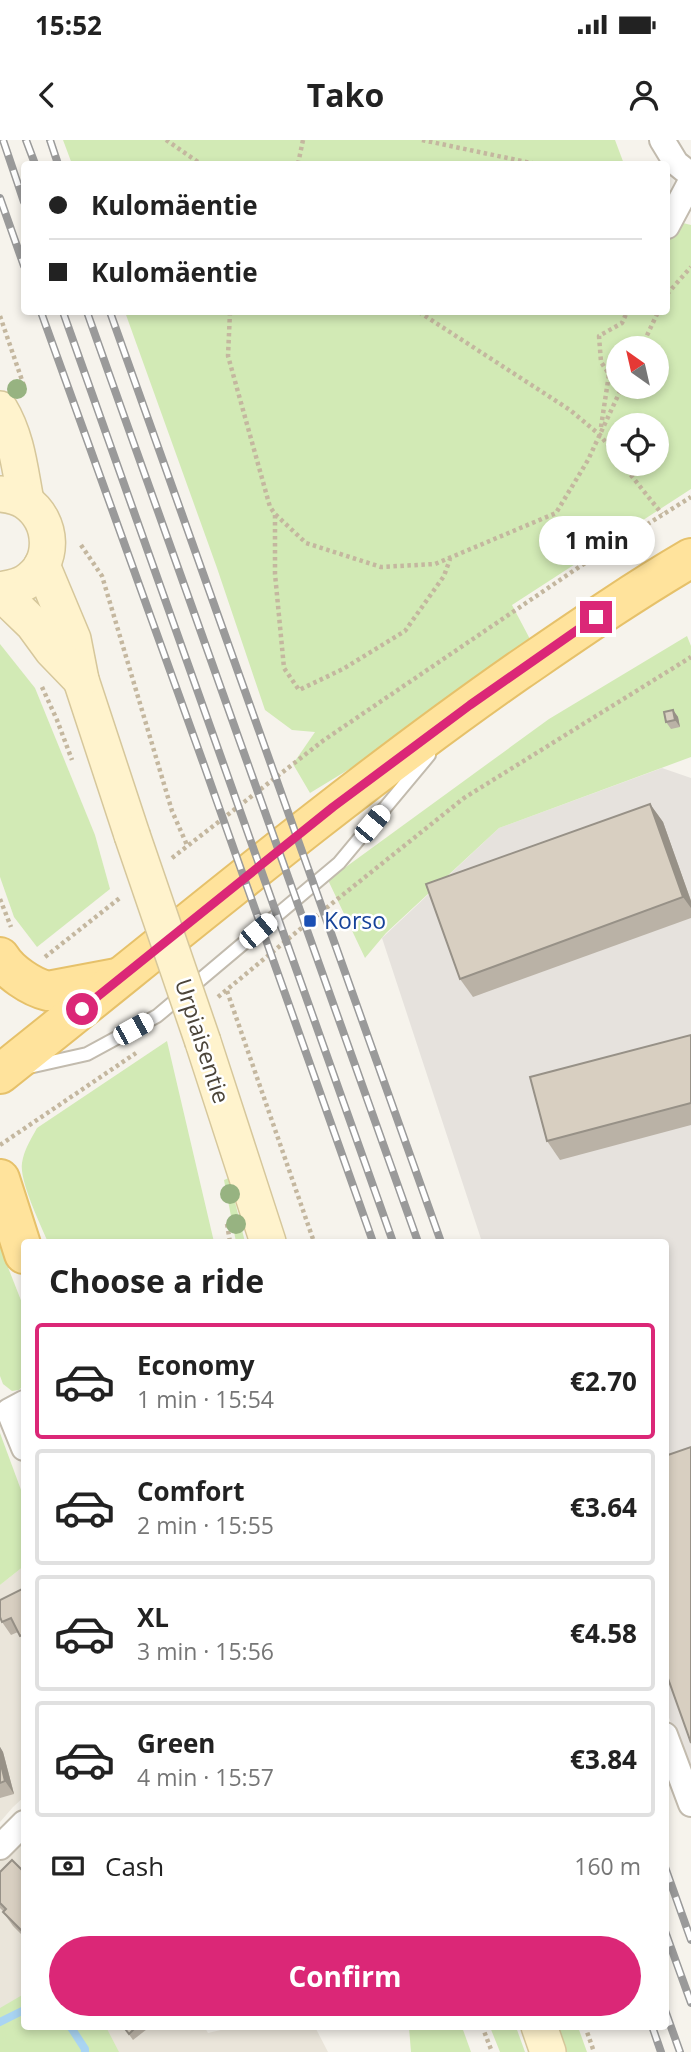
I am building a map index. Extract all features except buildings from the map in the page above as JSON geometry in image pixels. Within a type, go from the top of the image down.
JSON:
[{"type":"main road","name":"Urpiaisentie","points":[[0,409],[9,424],[15,444],[13,498],[44,522],[48,549],[36,574],[26,582],[0,591],[33,624],[52,650],[81,680]]},
{"type":"main road","points":[[0,1075],[316,821],[470,705],[596,617],[691,558]]},
{"type":"main road","name":"Urpiaisentie","points":[[42,565],[73,639],[81,680],[267,1239]]},
{"type":"main road","points":[[0,957],[19,975],[40,989],[48,991],[122,977]]},
{"type":"main road","points":[[0,1179],[13,1232]]},
{"type":"main road","points":[[540,2030],[548,2052]]},
{"type":"street","points":[[662,140],[676,163],[691,175]]},
{"type":"street","points":[[670,220],[691,181]]},
{"type":"street","points":[[21,1405],[9,1411],[21,1441]]},
{"type":"street","points":[[669,1746],[691,1804]]},
{"type":"street","points":[[0,1847],[21,1826]]},
{"type":"lane","points":[[0,1075],[87,1054],[157,1016],[339,863],[470,705]]},
{"type":"path","points":[[166,140],[197,161]]},
{"type":"path","points":[[299,161],[303,140]]},
{"type":"path","points":[[422,140],[522,161]]},
{"type":"path","points":[[670,291],[691,267]]},
{"type":"path","points":[[230,315],[228,356],[275,514],[306,543],[381,567],[435,564],[556,513],[588,460],[616,399]]},
{"type":"path","points":[[424,315],[570,410],[606,443]]},
{"type":"path","points":[[600,435],[610,374],[601,362],[599,336],[622,323],[626,315]]},
{"type":"path","points":[[647,336],[658,315]]},
{"type":"path","points":[[632,476],[662,514]]},
{"type":"path","points":[[166,862],[324,740],[582,565],[691,497]]},
{"type":"path","points":[[275,514],[275,574],[284,668],[299,690],[343,669],[405,631],[444,576],[450,558]]},
{"type":"path","points":[[81,545],[102,576],[172,811],[187,845]]},
{"type":"path","points":[[216,999],[464,798],[691,657]]},
{"type":"path","points":[[40,681],[74,766]]},
{"type":"path","points":[[41,959],[125,894]]},
{"type":"path","points":[[227,991],[313,1239]]},
{"type":"path","points":[[0,1145],[147,1045]]},
{"type":"path","points":[[484,2030],[492,2052]]},
{"type":"path","points":[[586,2030],[594,2052]]},
{"type":"shaded area","points":[[662,768],[691,778],[691,1776],[669,1718],[669,1239],[481,1239],[382,938],[499,828]]},
{"type":"shaded area","points":[[21,1568],[21,1800],[0,1822],[0,1585]]},
{"type":"shaded area","points":[[21,1837],[21,1997],[0,2011],[0,1861]]},
{"type":"shaded area","points":[[80,2030],[206,2030],[208,2033],[221,2030],[317,2030],[328,2052],[94,2052]]},
{"type":"green space","points":[[63,140],[615,140],[623,161],[71,161]]},
{"type":"green space","points":[[670,220],[691,225],[691,489],[512,605],[531,641],[379,751],[310,793],[293,764],[315,732],[292,730],[265,710],[126,315],[670,315]]},
{"type":"green space","points":[[687,636],[691,646],[691,757],[499,828],[386,933],[365,958],[328,880],[549,719]]},
{"type":"green space","points":[[0,644],[35,688],[95,835],[110,889],[37,947],[14,917],[0,877]]},
{"type":"green space","points":[[167,1041],[213,1239],[47,1239],[31,1203],[22,1171],[24,1154],[37,1128]]},
{"type":"green space","points":[[229,1178],[244,1239],[235,1239],[224,1180]]},
{"type":"green space","points":[[0,1247],[21,1300],[21,1388],[12,1391],[3,1384],[0,1376]]},
{"type":"green space","points":[[0,1433],[21,1490],[21,1568],[0,1585]]},
{"type":"green space","points":[[21,1996],[21,2030],[108,2030],[119,2052],[0,2052],[0,2008]]},
{"type":"green space","points":[[409,2030],[463,2030],[471,2052],[411,2052]]},
{"type":"green space","points":[[491,2030],[517,2030],[525,2052],[500,2052]]},
{"type":"green space","points":[[559,2030],[579,2030],[587,2052],[567,2052]]},
{"type":"waterway","points":[[0,2022],[21,2012]]},
{"type":"waterway","points":[[73,2030],[85,2052]]},
{"type":"railway","points":[[3,140],[21,193]]},
{"type":"railway","points":[[26,140],[34,161]]},
{"type":"railway","points":[[50,140],[57,161]]},
{"type":"railway","points":[[0,198],[21,258]]},
{"type":"railway","points":[[42,315],[372,1239]]},
{"type":"railway","points":[[64,315],[392,1239]]},
{"type":"railway","points":[[88,315],[417,1239]]},
{"type":"railway","points":[[111,315],[440,1239]]},
{"type":"railway","points":[[669,1878],[691,1940]]},
{"type":"railway","points":[[669,1942],[691,2003]]},
{"type":"railway","points":[[669,2021],[680,2052]]},
{"type":"railway","points":[[653,2030],[661,2052]]},
{"type":"place","name":"Korso","points":[[310,921]]},
{"type":"route","points":[[82,1009],[333,807],[470,705],[596,617]]}]
